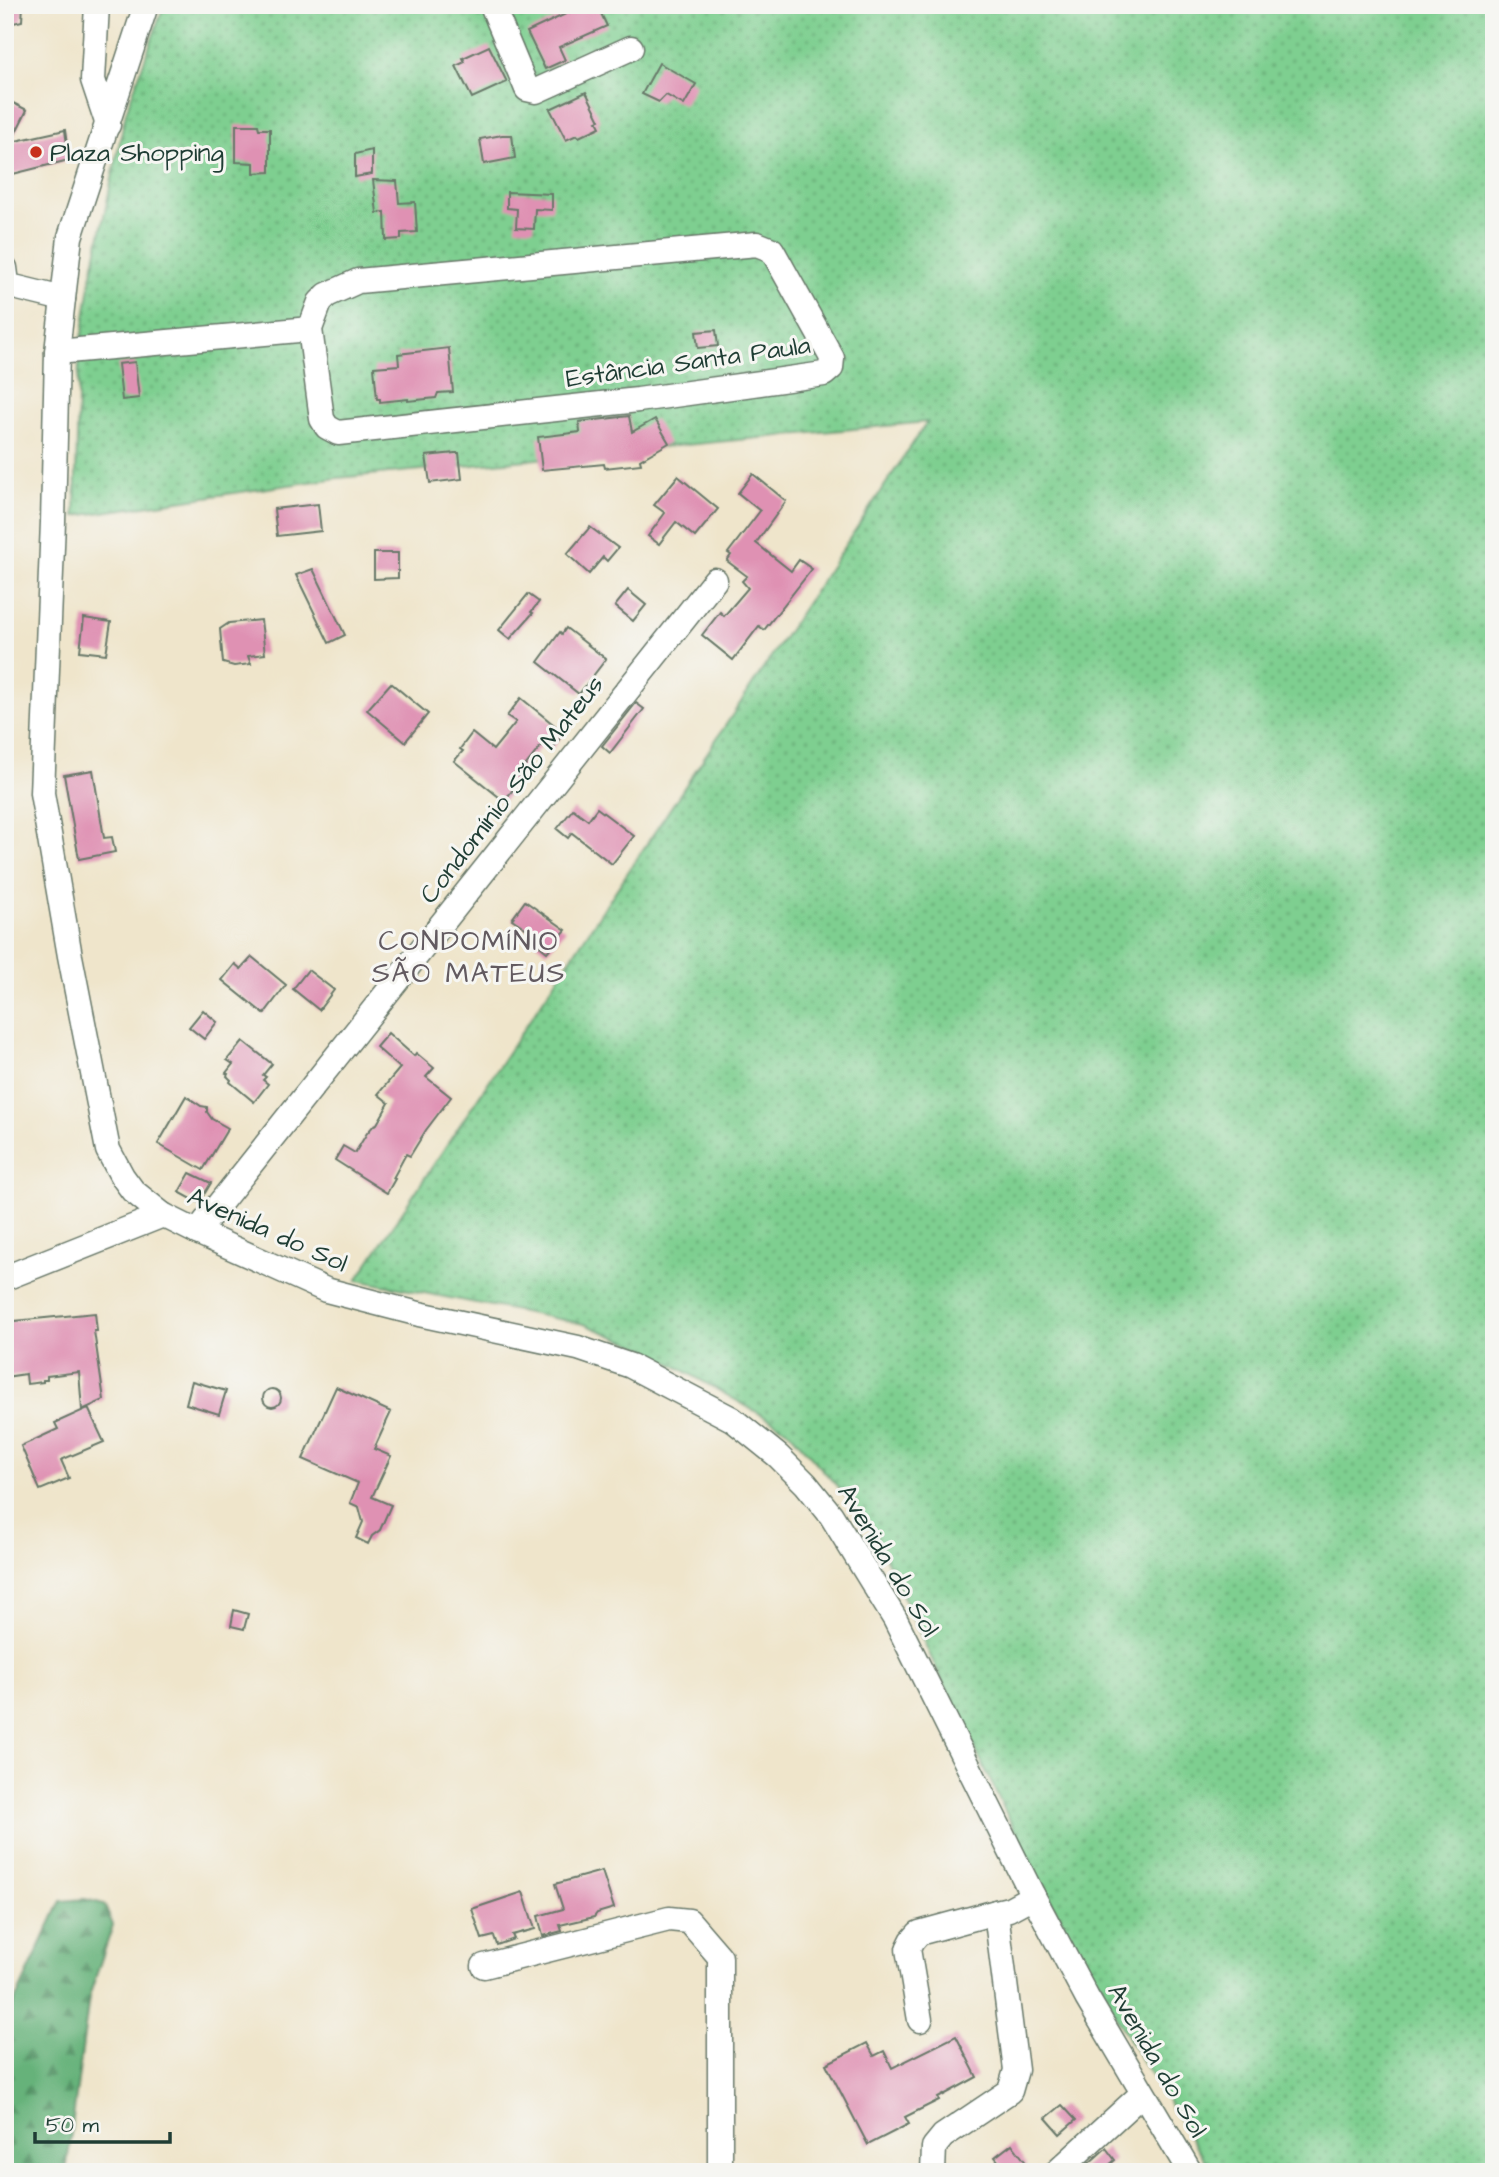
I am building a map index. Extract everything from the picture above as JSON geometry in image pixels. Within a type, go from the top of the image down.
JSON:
[{"type":"street","points":[[97,5],[93,80],[108,125]]},
{"type":"street","name":"Avenida do Sol","points":[[146,5],[70,237],[57,352],[54,522],[42,793],[72,969],[108,1150],[133,1191],[163,1214],[197,1232],[326,1290],[419,1314],[578,1348],[631,1367],[732,1419],[778,1456],[806,1484],[845,1535],[895,1619],[1087,1998],[1190,2172]]},
{"type":"street","points":[[492,5],[527,89],[536,91],[631,48]]},
{"type":"street","name":"Estância Santa Paula","points":[[757,244],[772,250],[832,358],[831,368],[824,374],[638,400],[338,433],[327,427],[322,419],[310,329],[320,302],[327,295],[358,281],[757,244]]},
{"type":"street","points":[[5,268],[10,286],[63,299]]},
{"type":"street","points":[[57,352],[310,329]]},
{"type":"street","name":"Condomínio São Mateus","points":[[197,1232],[715,580]]},
{"type":"street","points":[[5,1278],[163,1214]]},
{"type":"street","points":[[920,2020],[908,1949],[919,1933],[1009,1909],[1033,1896]]},
{"type":"street","points":[[933,2172],[934,2147],[943,2136],[1010,2091],[1016,2070],[996,1912]]},
{"type":"street","points":[[484,1966],[669,1919],[689,1921],[720,1957],[720,2172]]},
{"type":"street","points":[[1057,2172],[1142,2094]]},
{"type":"green space","points":[[164,5],[1494,5],[1494,2172],[1212,2172],[1132,2045],[1036,1875],[928,1651],[871,1525],[788,1430],[646,1349],[584,1324],[357,1280],[927,422],[337,478],[75,516],[79,357],[91,278],[126,112]]},
{"type":"green space","points":[[85,1899],[104,1904],[113,1925],[89,1997],[66,2172],[5,2172],[5,2022],[61,1901]]},
{"type":"building","points":[[5,5],[23,5],[22,21],[5,25]]},
{"type":"building","points":[[566,5],[597,5],[607,26],[559,47],[565,60],[545,69],[527,32],[570,12]]},
{"type":"building","points":[[489,46],[507,82],[472,98],[456,66],[465,62],[463,58]]},
{"type":"building","points":[[659,63],[696,84],[684,105],[666,95],[659,102],[642,94]]},
{"type":"building","points":[[586,92],[600,120],[597,121],[600,127],[566,140],[550,109]]},
{"type":"building","name":"Plaza Shopping","points":[[5,99],[27,110],[11,142],[65,130],[69,160],[5,176]]},
{"type":"building","points":[[236,125],[258,125],[259,129],[270,129],[270,172],[254,173],[254,163],[236,162]]},
{"type":"building","points":[[512,135],[515,158],[484,164],[480,139]]},
{"type":"building","points":[[372,150],[372,174],[355,177],[355,154]]},
{"type":"building","points":[[373,180],[397,181],[399,203],[415,202],[417,232],[401,233],[401,239],[386,240],[385,212],[377,213]]},
{"type":"building","points":[[507,192],[552,194],[552,210],[535,209],[534,229],[516,228],[517,209],[507,208]]},
{"type":"building","points":[[716,330],[718,346],[698,348],[696,332]]},
{"type":"building","points":[[449,348],[453,392],[438,393],[436,398],[408,401],[380,402],[380,399],[377,399],[374,367],[399,365],[398,354]]},
{"type":"building","points":[[135,362],[139,398],[122,400],[118,364]]},
{"type":"building","points":[[629,416],[632,432],[655,419],[669,443],[640,460],[641,464],[605,468],[604,464],[542,470],[538,437],[580,432],[579,422]]},
{"type":"building","points":[[459,453],[462,479],[430,483],[426,456]]},
{"type":"building","points":[[753,474],[786,501],[756,543],[791,571],[799,560],[812,569],[764,630],[759,626],[733,660],[702,635],[720,612],[724,616],[748,588],[742,581],[747,576],[727,561],[731,555],[728,553],[760,511],[738,493]]},
{"type":"building","points":[[678,476],[718,509],[695,537],[676,522],[659,544],[648,536],[665,513],[654,505]]},
{"type":"building","points":[[318,504],[321,531],[277,536],[274,509]]},
{"type":"building","points":[[590,527],[618,548],[607,561],[603,557],[589,574],[567,554]]},
{"type":"building","points":[[374,553],[398,553],[398,578],[374,579]]},
{"type":"building","points":[[313,569],[345,635],[329,643],[296,575]]},
{"type":"building","points":[[628,590],[646,605],[633,621],[615,606]]},
{"type":"building","points":[[528,594],[539,602],[510,639],[499,630]]},
{"type":"building","points":[[84,618],[111,622],[106,654],[80,651]]},
{"type":"building","points":[[261,620],[265,654],[248,656],[251,664],[234,666],[223,663],[220,629],[229,623]]},
{"type":"building","points":[[566,628],[606,659],[579,694],[538,662]]},
{"type":"building","points":[[391,683],[428,714],[405,742],[367,710]]},
{"type":"building","points":[[521,698],[564,733],[553,748],[545,741],[518,775],[522,778],[504,801],[454,761],[463,751],[460,749],[472,733],[493,750],[516,722],[507,716]]},
{"type":"building","points":[[636,703],[644,709],[610,753],[602,746]]},
{"type":"building","points":[[93,770],[104,838],[112,837],[115,852],[79,859],[64,775]]},
{"type":"building","points":[[597,808],[634,836],[612,864],[572,833],[568,838],[557,829],[573,809],[588,820]]},
{"type":"building","points":[[525,901],[566,930],[547,952],[536,943],[540,938],[512,919]]},
{"type":"building","points":[[252,957],[286,985],[264,1014],[222,980],[235,964],[241,969]]},
{"type":"building","points":[[308,970],[334,990],[319,1010],[293,989]]},
{"type":"building","points":[[203,1010],[217,1022],[204,1039],[189,1027]]},
{"type":"building","points":[[388,1033],[414,1056],[416,1053],[434,1068],[426,1077],[451,1097],[410,1156],[406,1154],[387,1193],[335,1160],[343,1146],[355,1153],[389,1103],[378,1094],[400,1068],[376,1047]]},
{"type":"building","points":[[243,1041],[272,1064],[263,1075],[266,1077],[263,1080],[268,1084],[254,1102],[230,1082],[226,1073],[233,1064],[227,1060]]},
{"type":"building","points":[[186,1096],[207,1107],[212,1119],[228,1128],[203,1170],[158,1144]]},
{"type":"building","points":[[190,1173],[211,1183],[199,1203],[179,1192]]},
{"type":"building","points":[[95,1313],[97,1331],[94,1331],[104,1400],[82,1410],[79,1372],[47,1376],[47,1380],[43,1382],[27,1384],[26,1374],[5,1377],[5,1322]]},
{"type":"building","points":[[192,1381],[226,1391],[219,1414],[186,1404]]},
{"type":"building","points":[[336,1387],[391,1412],[374,1449],[391,1456],[372,1497],[391,1505],[380,1530],[372,1536],[368,1544],[356,1538],[363,1522],[359,1507],[350,1503],[358,1483],[303,1459]]},
{"type":"building","points":[[272,1389],[278,1392],[281,1398],[278,1404],[272,1407],[266,1404],[263,1398],[266,1392]]},
{"type":"building","points":[[88,1408],[104,1442],[61,1460],[69,1478],[40,1490],[21,1446],[58,1429],[55,1423]]},
{"type":"building","points":[[234,1610],[248,1614],[244,1629],[231,1626]]},
{"type":"building","points":[[602,1871],[614,1908],[597,1913],[594,1917],[560,1925],[562,1931],[543,1936],[538,1916],[563,1909],[555,1884]]},
{"type":"building","points":[[523,1892],[535,1929],[512,1935],[514,1939],[497,1945],[494,1936],[482,1939],[472,1909]]},
{"type":"building","points":[[956,2036],[977,2077],[905,2117],[909,2124],[868,2145],[826,2064],[867,2043],[874,2056],[884,2051],[892,2068]]},
{"type":"building","points":[[1062,2105],[1076,2120],[1060,2134],[1046,2118]]},
{"type":"building","points":[[1012,2144],[1027,2164],[1017,2172],[1007,2172],[995,2157]]},
{"type":"building","points":[[1106,2148],[1115,2160],[1101,2172],[1079,2172]]},
{"type":"place","name":"Plaza Shopping","points":[[36,152]]},
{"type":"district","name":"CONDOMÍNIO SÃO MATEUS","points":[[469,956]]}]
